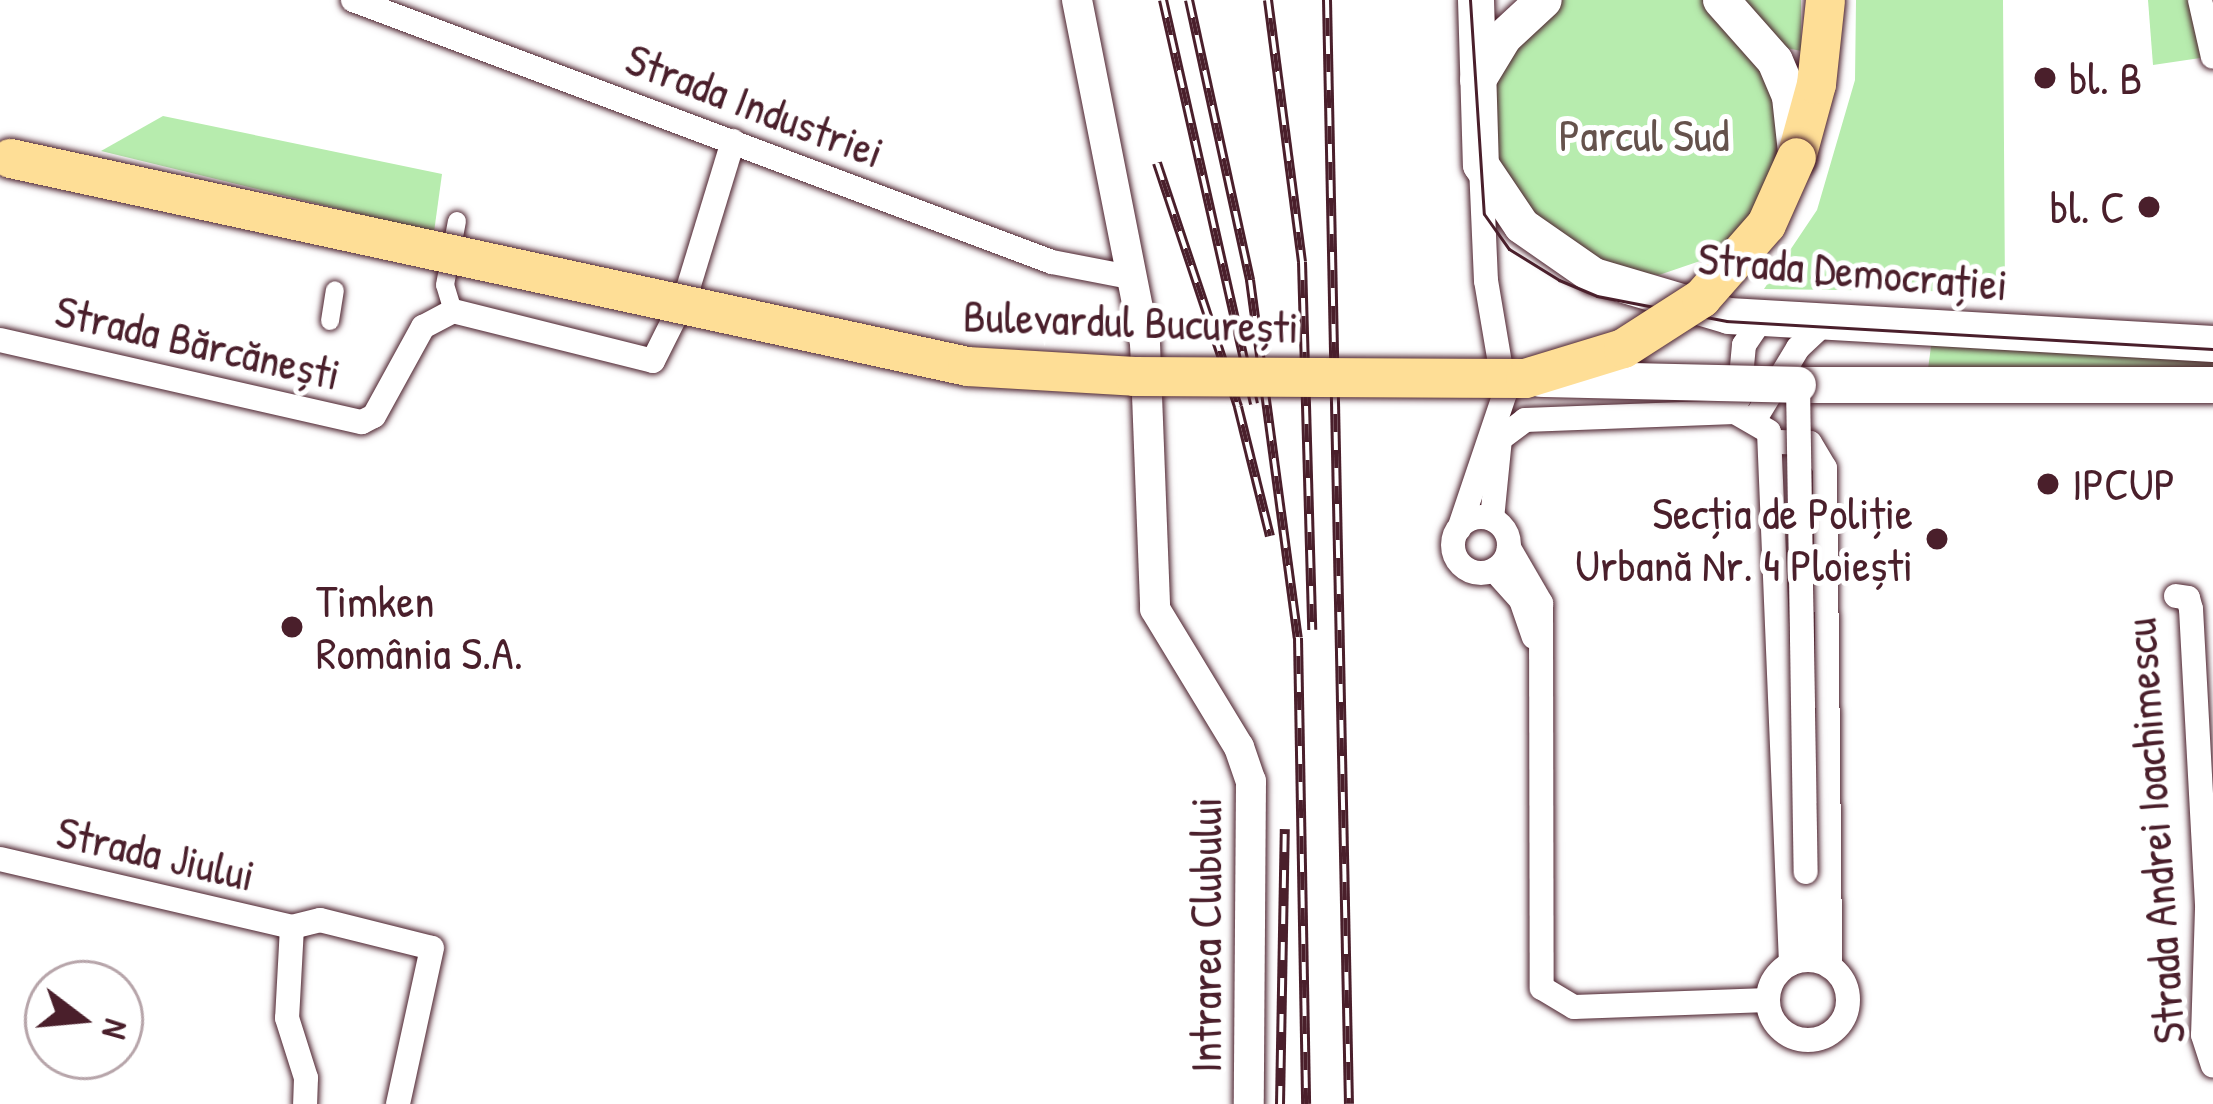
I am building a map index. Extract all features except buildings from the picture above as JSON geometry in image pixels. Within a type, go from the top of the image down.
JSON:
[{"type":"main road","points":[[1476,0],[1481,165]]},
{"type":"main road","points":[[1478,80],[1504,37],[1544,0]]},
{"type":"main road","points":[[1721,0],[1775,61],[1790,97],[1796,157]]},
{"type":"main road","name":"Bulevardul București","points":[[3,157],[967,366],[1515,388],[1623,348],[1701,298],[1766,224],[1796,157],[1816,84],[1825,0]]},
{"type":"main road","name":"Strada Democrației","points":[[1481,165],[1506,210],[1575,265],[1669,304],[1745,326],[1826,322],[2213,344]]},
{"type":"main road","points":[[1515,388],[2213,385]]},
{"type":"street","name":"Strada Industriei","points":[[353,0],[1052,262],[1130,277]]},
{"type":"street","name":"Intrarea Clubului","points":[[1077,0],[1145,343],[1148,565],[1160,628],[1239,747],[1251,781],[1250,1104]]},
{"type":"street","points":[[2200,0],[2213,56]]},
{"type":"street","points":[[457,221],[445,285],[453,311],[659,358],[733,141]]},
{"type":"street","points":[[1481,165],[1484,256],[1525,420]]},
{"type":"street","points":[[1484,256],[1495,236],[1515,233],[1575,265]]},
{"type":"street","points":[[330,321],[335,290]]},
{"type":"street","name":"Strada Bărcănești","points":[[0,340],[362,422],[374,416],[408,345],[453,311]]},
{"type":"street","points":[[1746,416],[1798,348],[1826,322]]},
{"type":"street","points":[[1745,326],[1746,416],[1772,442],[1820,449],[1826,492],[1809,964],[1768,1000],[1574,1007],[1542,988],[1539,593],[1492,520],[1500,440],[1525,420],[1746,416]]},
{"type":"street","points":[[1798,385],[1809,964]]},
{"type":"street","points":[[1515,388],[1459,529],[1460,564],[1494,570],[1527,610],[1540,663]]},
{"type":"street","points":[[1772,442],[1809,964]]},
{"type":"street","points":[[1804,511],[1826,492]]},
{"type":"street","points":[[1774,500],[1804,511],[1827,540]]},
{"type":"street","points":[[1459,529],[1470,520],[1492,520]]},
{"type":"street","points":[[1494,570],[1509,548]]},
{"type":"street","name":"Strada Andrei Ioachimescu","points":[[2176,596],[2188,598],[2192,609],[2207,909],[2203,1035],[2213,1065]]},
{"type":"street","name":"Strada Jiului","points":[[0,860],[292,927],[320,920],[432,948],[398,1104]]},
{"type":"street","points":[[292,927],[286,1018],[306,1078],[305,1104]]},
{"type":"street","points":[[1768,1000],[1789,1035],[1822,1038],[1847,1007],[1844,982],[1809,964]]},
{"type":"green space","name":"Parcul Sud","points":[[1563,0],[1704,0],[1736,23],[1779,104],[1780,150],[1766,194],[1740,232],[1703,260],[1659,275],[1615,271],[1502,195],[1488,109],[1501,65],[1527,27]]},
{"type":"green space","name":"Parcul Sud","points":[[1736,0],[1801,0],[1801,51],[1782,47]]},
{"type":"green space","name":"Parcul Sud","points":[[1856,0],[2003,0],[2005,292],[1764,289],[1817,210],[1855,80]]},
{"type":"green space","points":[[2148,0],[2192,0],[2207,57],[2153,65]]},
{"type":"green space","points":[[163,116],[442,174],[434,232],[101,151]]},
{"type":"green space","points":[[1932,339],[2213,355],[2213,376],[1928,369]]},
{"type":"tram line","points":[[1470,0],[1484,214],[1509,249],[1559,280],[1597,296],[1727,321],[2213,349]]},
{"type":"railway","points":[[1163,0],[1254,404]]},
{"type":"railway","points":[[1189,0],[1250,280],[1298,638],[1306,1104]]},
{"type":"railway","points":[[1268,0],[1302,262],[1312,630]]},
{"type":"railway","points":[[1327,0],[1349,1104]]},
{"type":"railway","points":[[1157,163],[1238,407],[1270,536]]},
{"type":"railway","points":[[1280,1104],[1285,829]]},
{"type":"place","name":"bl. B","points":[[2045,78]]},
{"type":"place","name":"bl. C","points":[[2149,207]]},
{"type":"place","name":"IPCUP","points":[[2048,484]]},
{"type":"place","name":"Secția de Poliție Urbană Nr. 4 Ploiești","points":[[1937,539]]},
{"type":"place","name":"Timken România S.A.","points":[[292,627]]}]
